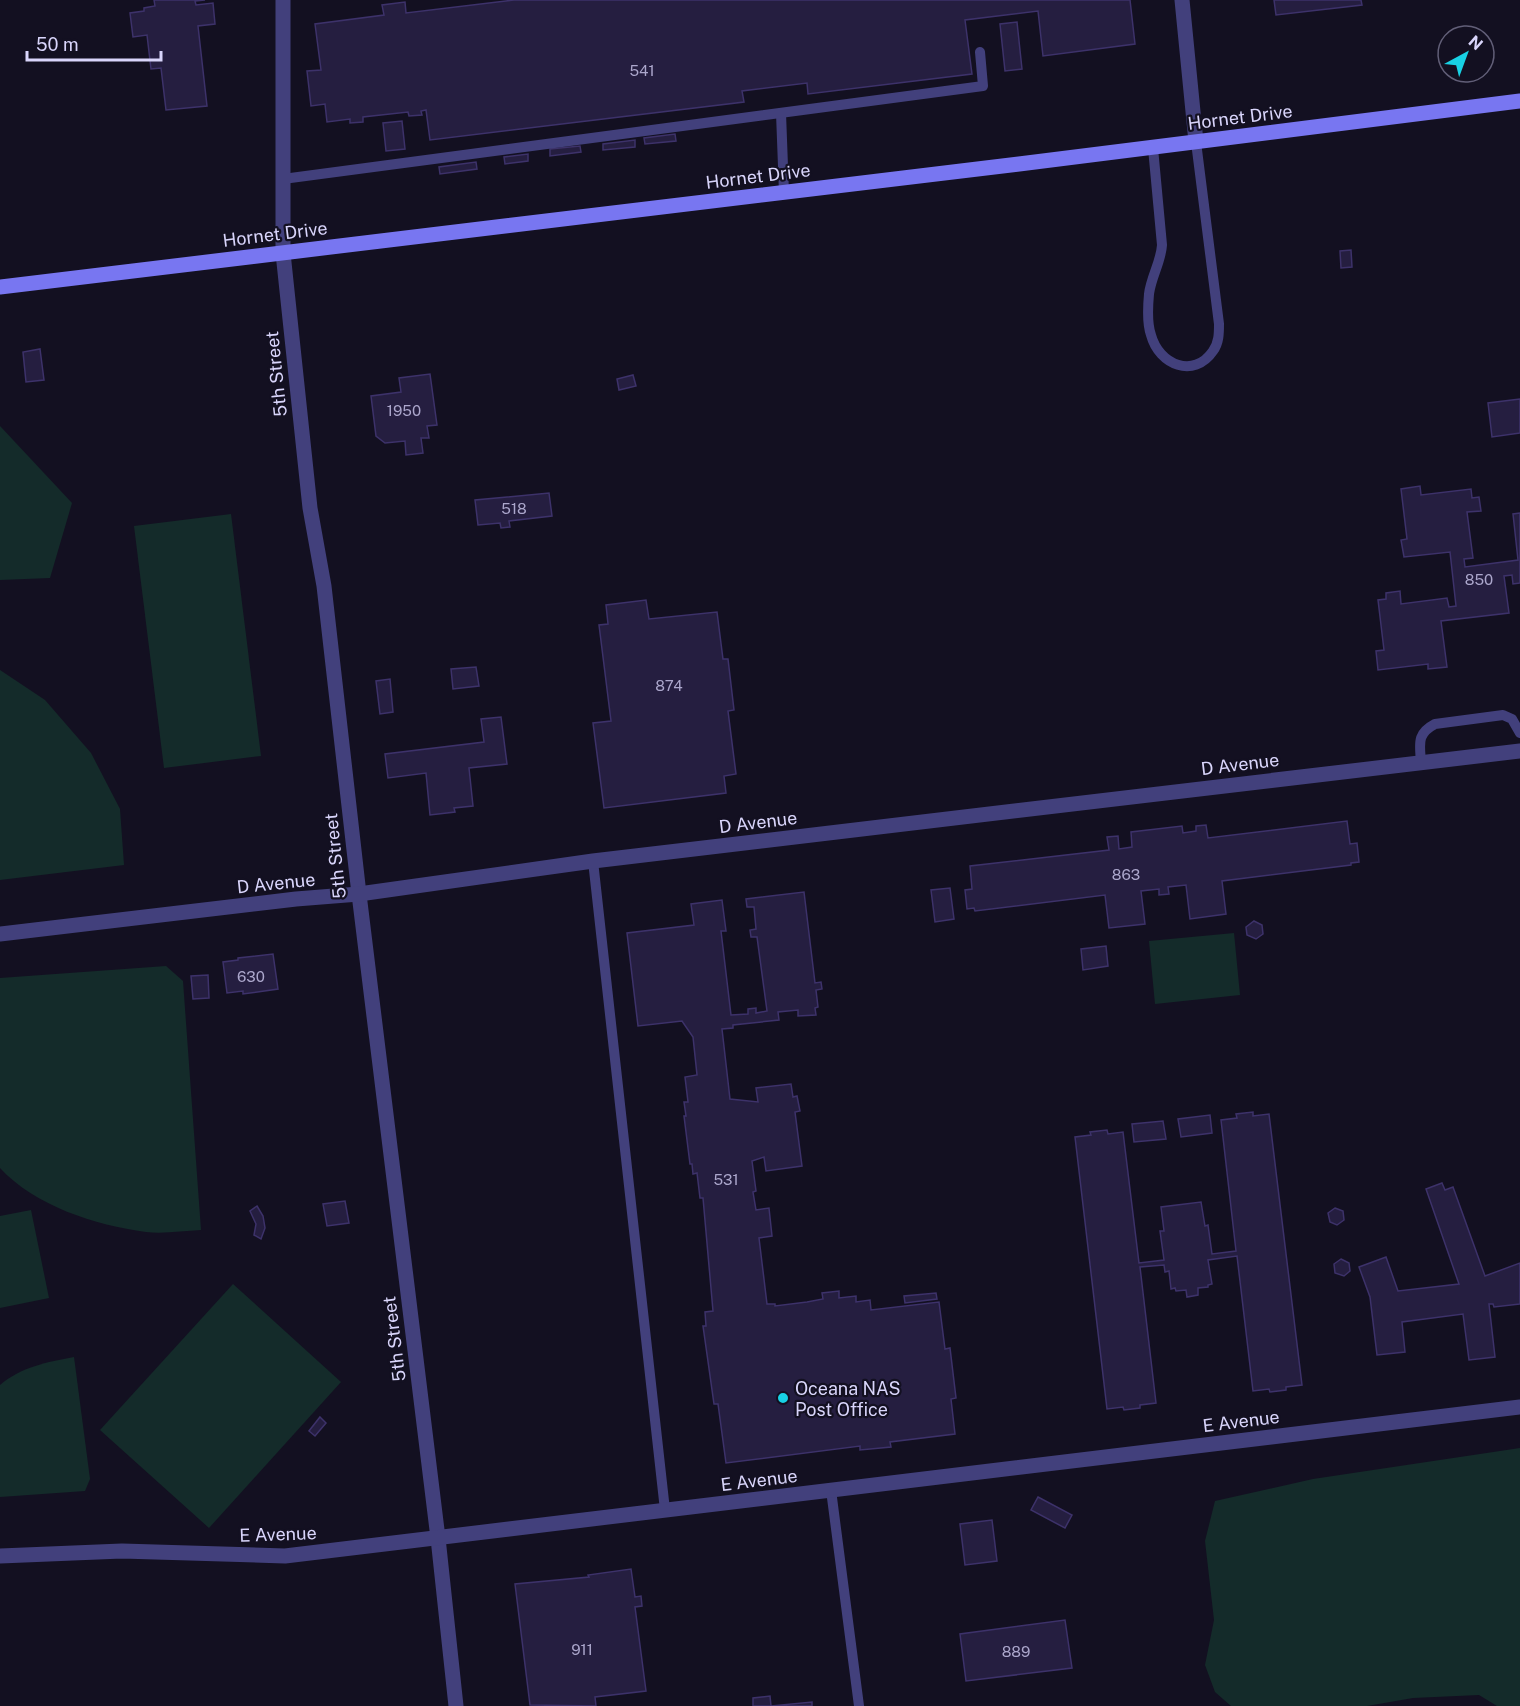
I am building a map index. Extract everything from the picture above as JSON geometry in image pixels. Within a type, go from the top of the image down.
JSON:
[{"type":"main road","name":"Hornet Drive","points":[[0,288],[1520,101]]},
{"type":"street","name":"5th Street","points":[[282,0],[283,253],[310,508],[324,586],[456,1706]]},
{"type":"street","points":[[1182,0],[1196,142]]},
{"type":"street","name":"D Avenue","points":[[0,934],[359,894],[593,861],[1520,751]]},
{"type":"street","name":"E Avenue","points":[[0,1556],[122,1551],[285,1556],[1520,1407]]},
{"type":"lane","points":[[283,179],[984,86],[980,52]]},
{"type":"lane","points":[[781,113],[784,193]]},
{"type":"lane","points":[[1153,147],[1162,245],[1161,259],[1149,293],[1150,333],[1154,345],[1163,357],[1186,367],[1203,362],[1214,350],[1218,340],[1219,324],[1196,142]]},
{"type":"lane","points":[[1420,763],[1419,738],[1426,729],[1434,724],[1503,715],[1512,719],[1520,733]]},
{"type":"lane","points":[[593,861],[665,1510]]},
{"type":"lane","points":[[831,1490],[859,1706]]},
{"type":"green space","points":[[0,426],[72,503],[50,578],[0,580]]},
{"type":"green space","points":[[231,514],[261,756],[164,768],[134,526]]},
{"type":"green space","points":[[0,670],[45,700],[91,753],[120,809],[124,865],[0,880]]},
{"type":"green space","points":[[1234,933],[1240,995],[1155,1004],[1149,941]]},
{"type":"green space","points":[[166,966],[183,981],[201,1230],[153,1233],[127,1229],[67,1212],[30,1193],[0,1168],[0,978]]},
{"type":"green space","points":[[31,1210],[49,1298],[0,1308],[0,1216]]},
{"type":"green space","points":[[233,1284],[341,1382],[209,1528],[100,1430]]},
{"type":"green space","points":[[74,1357],[90,1479],[85,1491],[0,1497],[0,1385],[17,1374],[44,1363]]},
{"type":"green space","points":[[1520,1448],[1520,1706],[1497,1706],[1479,1695],[1413,1698],[1367,1706],[1231,1706],[1215,1692],[1205,1665],[1214,1620],[1205,1541],[1215,1501],[1313,1479]]},
{"type":"building","points":[[154,0],[205,0],[195,1],[196,5],[213,3],[215,24],[198,26],[207,106],[166,110],[161,68],[151,69],[147,35],[133,37],[130,13],[144,11],[144,8],[155,6]]},
{"type":"building","points":[[514,0],[1130,0],[1135,44],[1043,56],[1038,11],[965,20],[972,74],[808,94],[807,83],[742,91],[744,102],[430,140],[426,110],[421,111],[422,115],[409,116],[408,112],[363,117],[363,122],[350,123],[350,119],[327,122],[325,104],[311,106],[307,71],[321,70],[315,24],[384,15],[382,5],[405,2],[406,13]]},
{"type":"building","points":[[1274,0],[1361,0],[1362,5],[1276,15]]},
{"type":"building","points":[[1017,22],[1022,69],[1005,71],[1000,24]]},
{"type":"building","points":[[402,121],[405,149],[386,151],[383,123]]},
{"type":"building","points":[[675,134],[676,141],[645,144],[644,138]]},
{"type":"building","points":[[635,140],[635,147],[603,150],[603,144]]},
{"type":"building","points":[[580,146],[581,152],[550,156],[550,149]]},
{"type":"building","points":[[528,154],[528,161],[505,164],[504,157]]},
{"type":"building","points":[[476,162],[477,169],[440,174],[439,167]]},
{"type":"building","points":[[1351,250],[1352,267],[1341,268],[1340,251]]},
{"type":"building","points":[[40,349],[44,380],[26,382],[23,352]]},
{"type":"building","points":[[430,374],[437,425],[427,426],[429,438],[421,438],[423,453],[406,455],[405,441],[385,443],[376,436],[371,396],[401,392],[399,378]]},
{"type":"building","points":[[633,375],[636,386],[619,390],[617,379]]},
{"type":"building","points":[[1520,399],[1520,433],[1492,437],[1488,403]]},
{"type":"building","points":[[1420,486],[1421,495],[1471,489],[1472,498],[1479,497],[1481,511],[1467,512],[1473,558],[1464,559],[1465,567],[1518,560],[1513,514],[1520,513],[1520,583],[1513,584],[1512,575],[1504,576],[1509,613],[1441,621],[1447,667],[1428,669],[1428,664],[1378,670],[1376,651],[1384,650],[1378,600],[1386,599],[1386,593],[1400,591],[1401,604],[1447,598],[1449,607],[1456,606],[1450,552],[1404,557],[1401,540],[1407,539],[1401,489]]},
{"type":"building","points":[[549,493],[552,516],[509,521],[510,527],[501,528],[500,523],[478,525],[475,500]]},
{"type":"building","points":[[646,600],[649,619],[717,612],[723,659],[728,659],[734,710],[728,711],[736,774],[724,776],[726,793],[604,808],[593,723],[611,721],[599,625],[608,624],[606,605]]},
{"type":"building","points":[[476,667],[479,686],[453,689],[451,669]]},
{"type":"building","points":[[390,679],[393,712],[380,714],[376,681]]},
{"type":"building","points":[[501,717],[507,764],[469,768],[473,806],[454,808],[455,812],[430,815],[426,773],[388,778],[385,754],[484,742],[481,719]]},
{"type":"building","points":[[1347,821],[1350,844],[1357,843],[1359,862],[1351,863],[1351,865],[1222,881],[1226,914],[1190,919],[1186,885],[1168,887],[1169,894],[1159,895],[1159,889],[1141,891],[1145,924],[1109,928],[1105,895],[975,911],[974,908],[967,909],[965,890],[972,889],[970,866],[1109,850],[1107,837],[1118,836],[1119,849],[1132,847],[1131,832],[1182,826],[1183,833],[1196,831],[1196,826],[1206,825],[1208,838]]},
{"type":"building","points":[[950,888],[954,919],[935,922],[931,890]]},
{"type":"building","points":[[804,892],[815,983],[821,982],[822,989],[816,990],[818,1007],[815,1008],[816,1015],[798,1016],[798,1010],[778,1012],[779,1020],[733,1025],[733,1028],[722,1029],[730,1099],[758,1102],[756,1088],[791,1084],[793,1097],[797,1096],[800,1111],[795,1112],[802,1166],[766,1171],[764,1157],[752,1161],[756,1210],[769,1208],[772,1236],[759,1238],[767,1304],[775,1304],[775,1306],[807,1302],[823,1299],[822,1293],[839,1291],[839,1298],[856,1296],[856,1302],[870,1300],[871,1310],[939,1302],[945,1349],[950,1348],[956,1398],[951,1399],[955,1434],[890,1442],[891,1447],[860,1450],[860,1446],[726,1463],[718,1404],[714,1404],[703,1326],[706,1326],[705,1312],[713,1311],[703,1198],[700,1198],[697,1173],[693,1174],[692,1164],[690,1164],[684,1116],[686,1116],[684,1102],[688,1102],[685,1077],[697,1075],[693,1037],[682,1021],[638,1026],[627,933],[694,925],[691,904],[722,900],[726,931],[721,931],[731,1015],[748,1014],[748,1009],[756,1008],[756,1013],[767,1011],[757,937],[751,937],[750,930],[756,929],[754,907],[747,907],[746,899]]},
{"type":"building","points":[[1254,921],[1262,925],[1263,934],[1256,939],[1247,935],[1246,927]]},
{"type":"building","points":[[1106,946],[1108,966],[1083,970],[1081,949]]},
{"type":"building","points":[[273,954],[278,989],[243,994],[243,991],[227,993],[223,962]]},
{"type":"building","points":[[208,975],[209,998],[193,999],[191,976]]},
{"type":"building","points":[[1253,1112],[1253,1116],[1269,1114],[1302,1385],[1270,1392],[1269,1389],[1253,1391],[1237,1256],[1208,1260],[1212,1284],[1198,1288],[1198,1295],[1187,1297],[1186,1290],[1171,1289],[1169,1271],[1165,1272],[1164,1265],[1140,1267],[1156,1403],[1124,1410],[1123,1407],[1107,1409],[1075,1137],[1107,1130],[1108,1134],[1123,1132],[1139,1263],[1164,1260],[1160,1231],[1164,1231],[1161,1207],[1201,1202],[1205,1226],[1208,1225],[1212,1254],[1236,1251],[1221,1120],[1237,1118],[1236,1114]]},
{"type":"building","points":[[1210,1115],[1212,1133],[1181,1137],[1178,1119]]},
{"type":"building","points":[[1163,1121],[1166,1139],[1134,1142],[1132,1124]]},
{"type":"building","points":[[1442,1183],[1445,1190],[1453,1187],[1485,1276],[1520,1263],[1520,1304],[1494,1307],[1493,1304],[1489,1304],[1495,1357],[1469,1360],[1463,1314],[1402,1322],[1405,1352],[1377,1355],[1370,1297],[1359,1267],[1386,1257],[1398,1291],[1459,1284],[1426,1189]]},
{"type":"building","points":[[345,1201],[349,1223],[327,1226],[323,1204]]},
{"type":"building","points":[[257,1206],[263,1216],[265,1228],[261,1239],[254,1235],[256,1224],[250,1211]]},
{"type":"building","points":[[1335,1208],[1343,1211],[1344,1220],[1337,1225],[1330,1222],[1328,1213]]},
{"type":"building","points":[[1341,1259],[1349,1263],[1350,1271],[1344,1276],[1335,1273],[1334,1264]]},
{"type":"building","points":[[936,1293],[937,1299],[905,1303],[904,1296]]},
{"type":"building","points":[[320,1417],[326,1423],[315,1436],[309,1431]]},
{"type":"building","points":[[1038,1497],[1072,1515],[1065,1528],[1031,1510]]},
{"type":"building","points":[[992,1520],[997,1561],[965,1565],[960,1524]]},
{"type":"building","points":[[631,1569],[635,1597],[641,1596],[642,1606],[635,1607],[646,1691],[595,1697],[596,1706],[530,1705],[515,1584],[589,1577],[588,1575]]},
{"type":"building","points":[[1065,1620],[1072,1668],[966,1681],[960,1634]]},
{"type":"building","points":[[770,1696],[771,1706],[753,1706],[753,1698]]},
{"type":"building","points":[[812,1702],[812,1706],[771,1706]]},
{"type":"place","name":"Oceana NAS Post Office","points":[[783,1398]]}]
